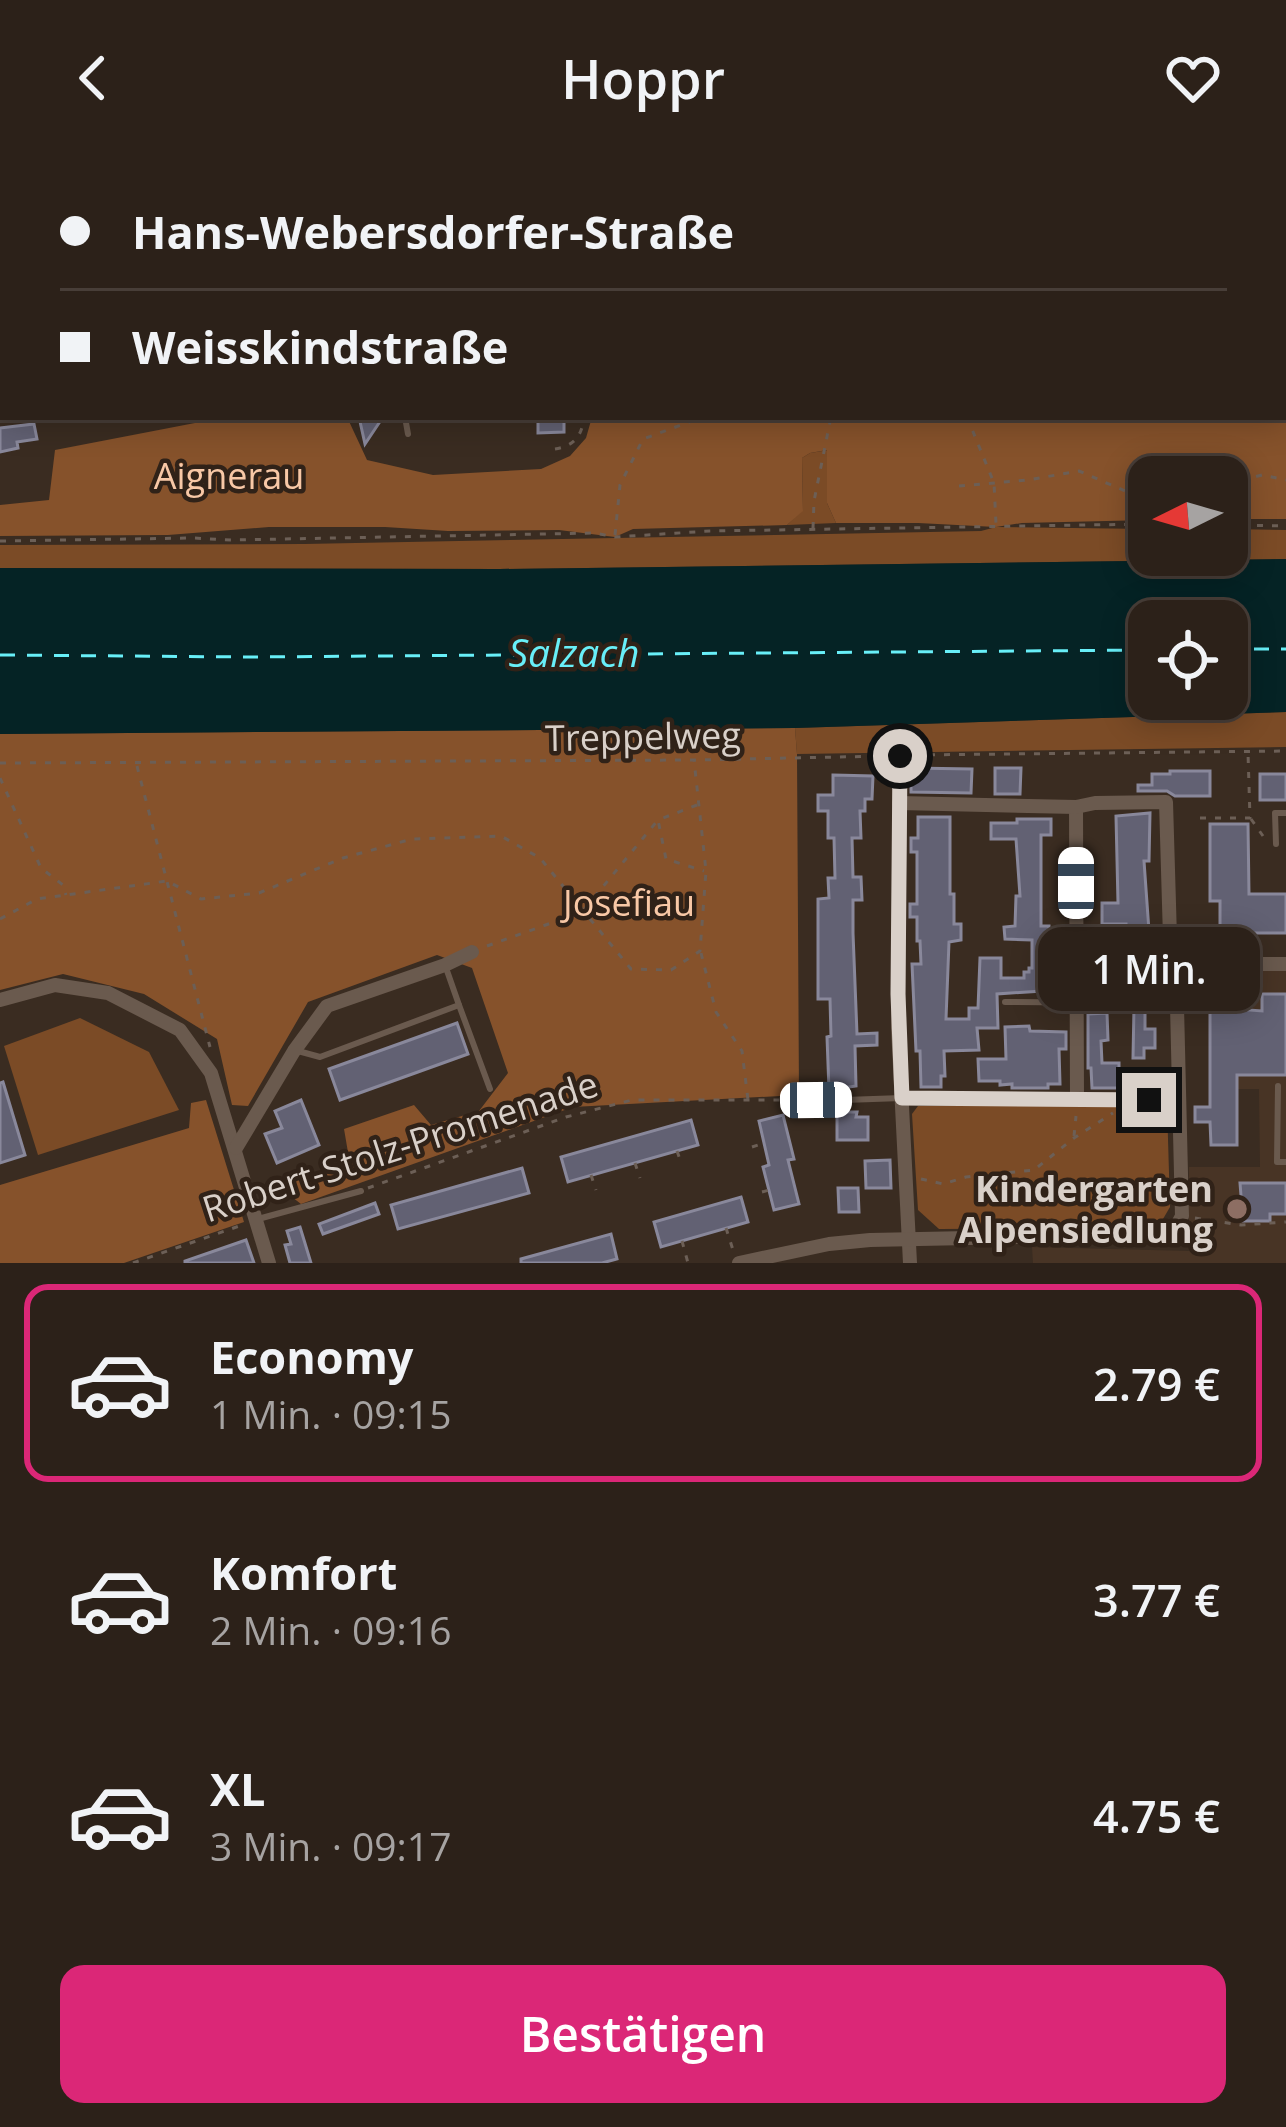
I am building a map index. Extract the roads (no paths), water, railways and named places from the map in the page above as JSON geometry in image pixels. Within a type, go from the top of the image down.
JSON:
[{"type":"street","points":[[900,756],[898,1028],[910,1263]]},
{"type":"street","points":[[742,1262],[829,1244],[1160,1234],[1175,1229],[1182,1216],[1176,964],[1166,802],[1076,807],[899,803]]},
{"type":"street","points":[[1076,807],[1077,1099]]},
{"type":"street","points":[[236,1148],[327,1006],[472,952]]},
{"type":"street","points":[[1176,964],[1286,964]]},
{"type":"street","points":[[0,1000],[55,985],[108,993],[180,1030],[211,1072],[268,1263]]},
{"type":"street","points":[[902,1098],[1179,1100]]},
{"type":"lane","points":[[406,420],[408,434]]},
{"type":"lane","points":[[1276,844],[1275,813],[1286,813]]},
{"type":"lane","points":[[1075,938],[1171,938]]},
{"type":"lane","points":[[445,965],[490,1089]]},
{"type":"lane","points":[[1005,1002],[1124,1003]]},
{"type":"lane","points":[[294,1051],[320,1057],[459,1005]]},
{"type":"lane","points":[[1278,1086],[1277,1162],[1286,1162]]},
{"type":"lane","points":[[816,1100],[902,1098]]},
{"type":"lane","name":"Robert-Stolz-Promenade","points":[[255,1220],[361,1191]]},
{"type":"water","name":"Salzach","points":[[1248,559],[1286,559],[1286,712],[1248,713],[1248,600],[1128,600],[1128,717],[795,728],[0,734],[0,568],[500,569],[1128,561],[1128,576],[1248,576]]},
{"type":"place","name":"Kindergarten Alpensiedlung","points":[[1237,1209]]},
{"type":"park label","name":"Aignerau","points":[[229,475]]},
{"type":"park label","name":"Josefiau","points":[[629,902]]}]
